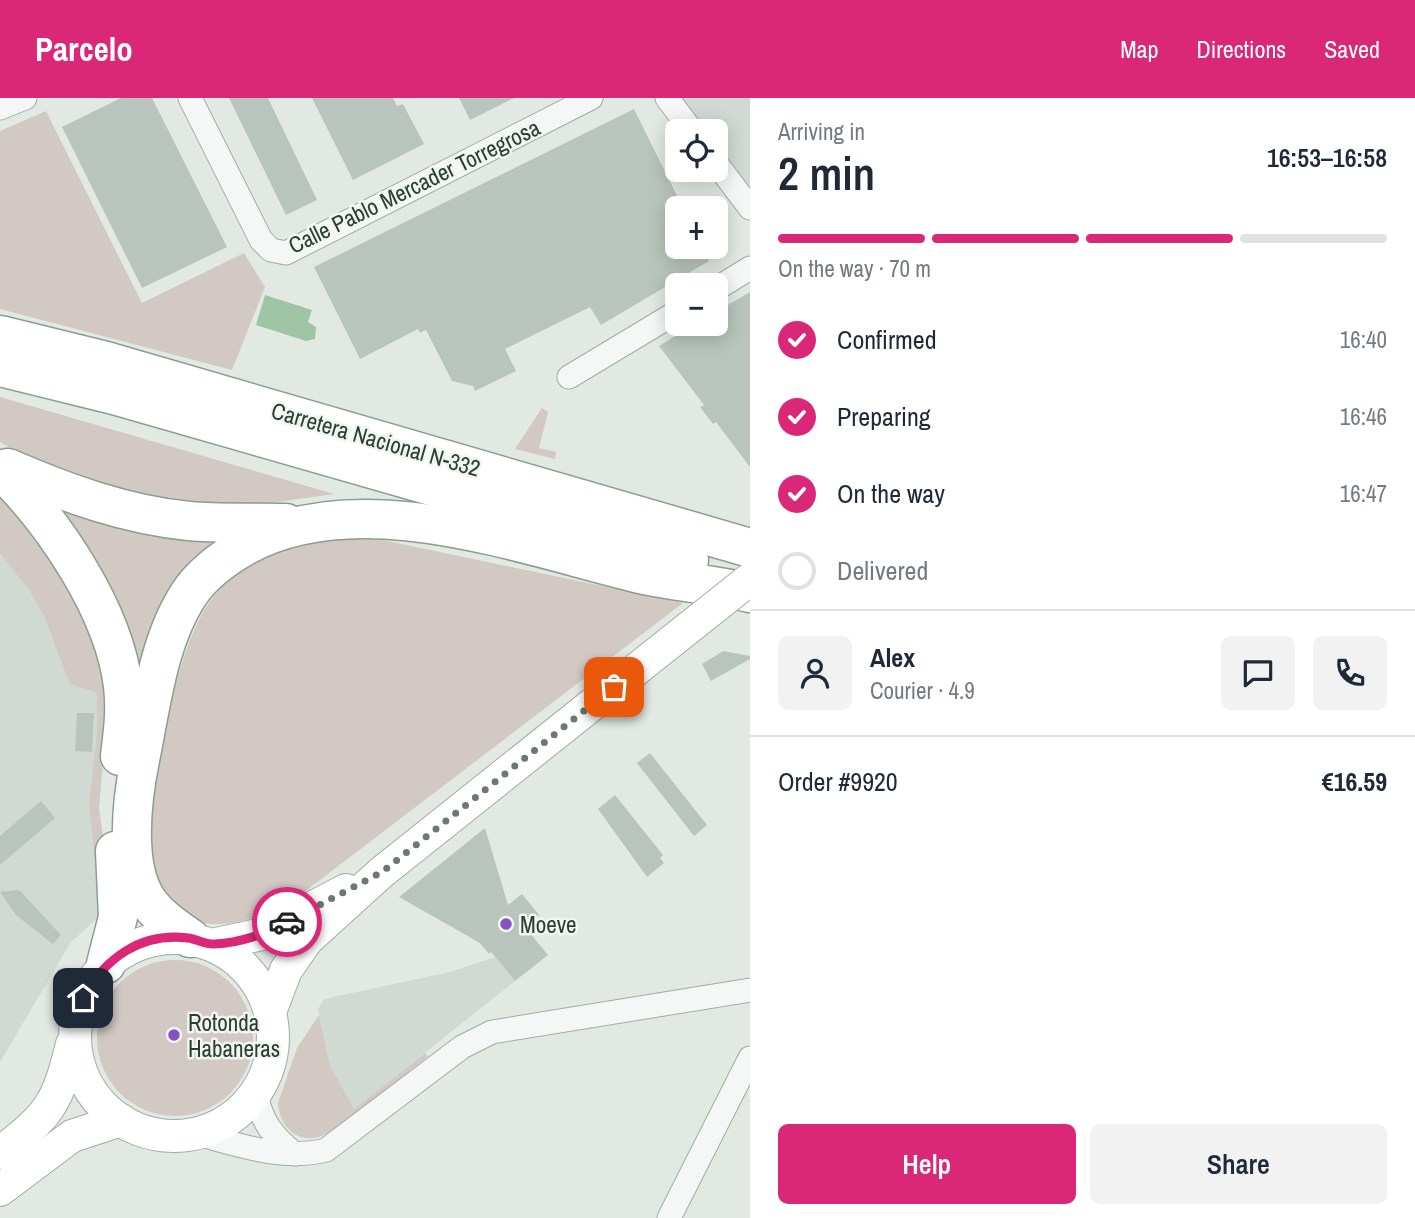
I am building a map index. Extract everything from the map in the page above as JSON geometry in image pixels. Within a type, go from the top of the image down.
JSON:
[{"type":"highway","name":"Carretera Nacional N-332","points":[[0,335],[106,360],[750,548]]},
{"type":"highway","points":[[0,367],[114,396],[750,578]]},
{"type":"highway","points":[[0,467],[62,491],[151,515],[189,521],[304,523],[338,519],[379,519],[447,528],[645,575],[750,593]]},
{"type":"highway","points":[[0,467],[38,509],[83,577],[112,644],[123,683],[124,731],[114,811],[118,917],[106,964]]},
{"type":"highway","points":[[201,941],[167,922],[146,899],[139,884],[133,854],[137,775],[166,642],[190,591],[209,572],[253,542],[304,523]]},
{"type":"main road","points":[[270,1012],[296,954],[382,872],[750,578]]},
{"type":"main road","points":[[0,1153],[38,1123],[50,1108],[61,1089],[83,998],[106,964],[124,950],[145,941],[167,937],[201,941],[261,934],[382,872]]},
{"type":"main road","points":[[75,1032],[82,1073],[105,1107],[121,1120],[154,1134],[197,1133],[236,1115],[256,1093],[271,1057],[274,1034],[270,1012],[262,990],[249,971],[233,956],[201,941]]},
{"type":"main road","points":[[0,1190],[72,1136],[121,1120]]},
{"type":"street","points":[[0,108],[25,98]]},
{"type":"street","name":"Calle Pablo Mercader Torregrosa","points":[[190,98],[261,240],[275,251],[293,250],[591,98]]},
{"type":"street","points":[[667,98],[683,119]]},
{"type":"street","points":[[728,179],[750,208]]},
{"type":"street","points":[[728,282],[750,268]]},
{"type":"street","points":[[569,377],[665,319]]},
{"type":"street","points":[[197,1133],[270,1152],[295,1154],[326,1150],[462,1047],[492,1032],[750,990]]},
{"type":"street","points":[[669,1218],[750,1058]]},
{"type":"street","points":[[256,1093],[264,1122],[280,1143],[295,1154]]},
{"type":"shaded area","points":[[676,98],[750,98],[750,194],[728,166],[728,119],[693,119]]},
{"type":"shaded area","points":[[46,111],[142,303],[244,253],[265,287],[232,370],[0,309],[0,131]]},
{"type":"shaded area","points":[[265,295],[312,310],[308,322],[316,327],[315,339],[306,341],[256,325]]},
{"type":"shaded area","points":[[0,397],[334,494],[242,507],[135,499],[15,451],[0,442]]},
{"type":"shaded area","points":[[542,408],[548,412],[539,448],[556,452],[555,459],[515,449]]},
{"type":"shaded area","points":[[0,491],[91,631],[105,744],[99,808],[107,870],[100,916],[71,942],[0,1062]]},
{"type":"shaded area","points":[[0,491],[21,513],[81,606],[108,685],[99,808],[107,870],[98,889],[89,804],[97,735],[97,693],[70,684],[44,616],[30,591],[0,553]]},
{"type":"shaded area","points":[[45,495],[224,534],[206,549],[141,695]]},
{"type":"shaded area","points":[[368,537],[683,603],[299,896],[282,906],[242,921],[202,923],[184,917],[169,904],[157,885],[147,863],[145,851],[157,770],[173,692],[198,622],[225,583],[251,562],[266,554],[317,541]]},
{"type":"shaded area","points":[[495,957],[515,981],[354,1109],[330,1065],[318,1009],[324,999],[450,972]]},
{"type":"shaded area","points":[[175,960],[205,965],[231,982],[248,1008],[253,1038],[248,1068],[231,1094],[205,1111],[175,1116],[145,1111],[119,1094],[102,1068],[97,1038],[102,1008],[119,982],[145,965]]},
{"type":"shaded area","points":[[319,1015],[330,1065],[354,1109],[425,1053],[428,1056],[346,1122],[321,1136],[304,1138],[286,1125],[278,1103],[297,1048]]},
{"type":"building","points":[[121,98],[152,98],[227,247],[142,288],[62,127]]},
{"type":"building","points":[[229,98],[268,98],[317,200],[286,215]]},
{"type":"building","points":[[312,98],[393,98],[397,106],[403,104],[424,144],[353,180]]},
{"type":"building","points":[[459,98],[514,98],[470,120]]},
{"type":"building","points":[[634,109],[665,172],[665,182],[670,182],[677,196],[665,196],[665,259],[709,261],[689,273],[665,273],[665,287],[601,325],[590,307],[505,349],[516,371],[475,391],[473,386],[452,381],[426,330],[420,333],[418,329],[360,359],[314,267]]},
{"type":"building","points":[[750,292],[750,467],[716,422],[713,424],[700,407],[704,405],[659,346],[675,336],[728,336],[728,305]]},
{"type":"building","points":[[723,651],[750,656],[750,659],[711,681],[702,664]]},
{"type":"building","points":[[77,713],[94,713],[92,752],[75,751]]},
{"type":"building","points":[[650,753],[707,825],[694,836],[637,763]]},
{"type":"building","points":[[615,795],[663,855],[660,858],[664,863],[647,877],[598,809]]},
{"type":"building","points":[[41,801],[55,818],[0,865],[0,836]]},
{"type":"building","points":[[485,828],[508,905],[522,894],[539,915],[524,926],[548,955],[515,981],[480,943],[399,897]]},
{"type":"building","points":[[19,890],[61,935],[53,944],[16,915],[0,892]]},
{"type":"way so far","points":[[287,922],[382,872],[614,687]]},
{"type":"place","name":"Moeve","points":[[506,924]]},
{"type":"place","name":"Rotonda Habaneras","points":[[174,1035]]},
{"type":"route","points":[[83,998],[93,979],[106,964],[124,950],[145,941],[167,937],[190,938],[212,945],[261,934],[287,922]]}]
